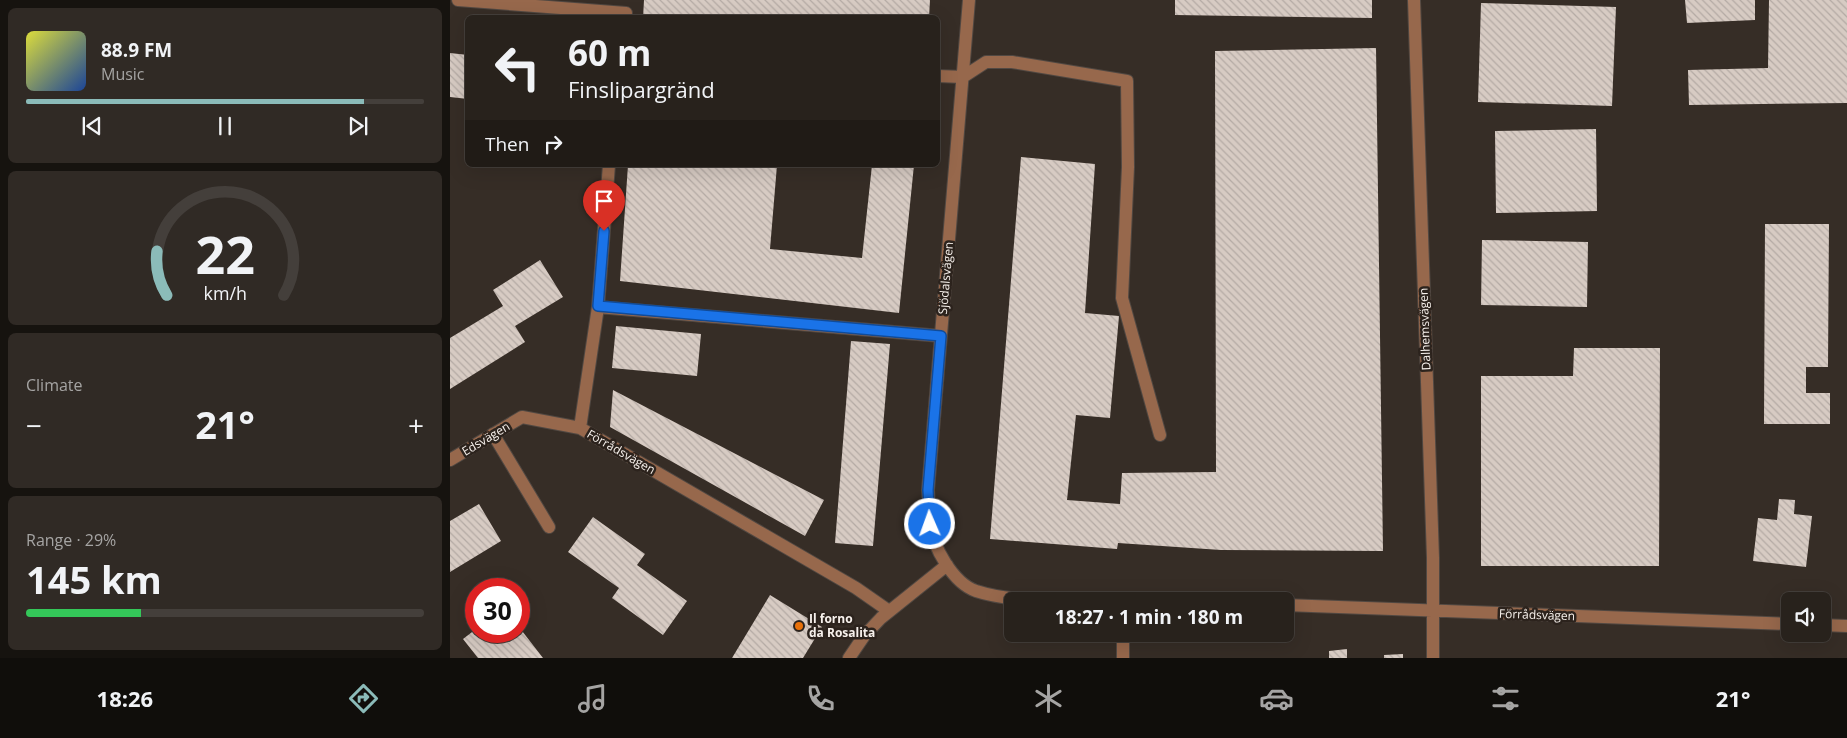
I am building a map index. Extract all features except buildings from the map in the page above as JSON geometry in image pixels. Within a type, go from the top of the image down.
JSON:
[{"type":"street","points":[[458,0],[626,10]]},
{"type":"street","name":"Sjödalsvägen","points":[[947,565],[935,545],[930,524],[928,490],[969,0]]},
{"type":"street","name":"Dalhemsvägen","points":[[1414,0],[1433,548],[1433,658]]},
{"type":"street","points":[[940,76],[963,76],[986,62],[1012,62],[1127,82],[1128,167],[1122,298],[1160,436]]},
{"type":"street","name":"Förrådsvägen","points":[[609,167],[598,306],[580,428],[856,588],[889,611]]},
{"type":"street","points":[[598,306],[941,336]]},
{"type":"street","name":"Edsvägen","points":[[450,460],[522,417],[580,428]]},
{"type":"street","points":[[493,434],[549,526]]},
{"type":"street","points":[[849,658],[864,636],[889,611],[947,565],[958,579],[974,590],[1004,596]]},
{"type":"street","name":"Förrådsvägen","points":[[1294,605],[1781,624]]},
{"type":"street","points":[[1831,625],[1847,626]]},
{"type":"street","points":[[1123,642],[1123,658]]},
{"type":"place","name":"Il forno da Rosalita","points":[[799,626]]},
{"type":"route","points":[[604,231],[598,306],[941,336],[928,490],[930,524]]}]
